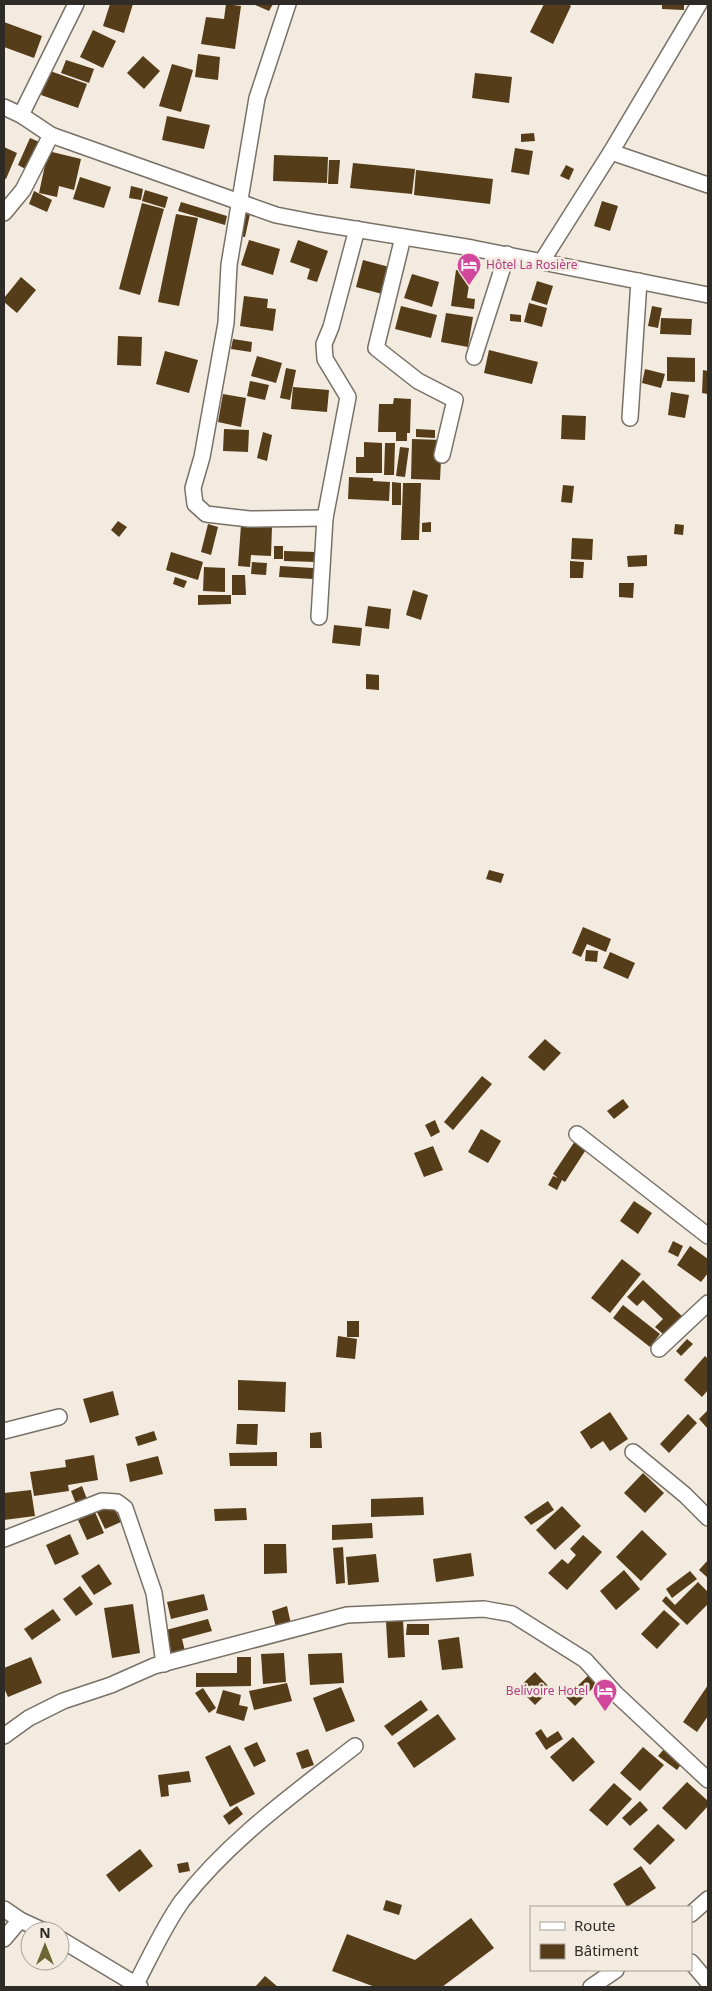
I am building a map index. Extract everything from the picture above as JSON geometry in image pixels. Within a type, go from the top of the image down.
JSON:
[{"type":"street","points":[[21,115],[76,4]]},
{"type":"street","points":[[288,4],[257,98],[229,265],[226,323],[202,456],[193,488],[195,504],[206,514],[249,520],[324,518]]},
{"type":"street","points":[[542,261],[611,152],[699,4]]},
{"type":"street","points":[[4,107],[21,115],[51,135],[276,215],[507,254],[708,295]]},
{"type":"street","points":[[4,213],[22,190],[51,135]]},
{"type":"street","points":[[611,152],[708,185]]},
{"type":"street","points":[[319,617],[324,518],[348,397],[325,359],[324,344],[331,327],[357,229]]},
{"type":"street","points":[[403,237],[376,348],[418,381],[455,400],[442,455]]},
{"type":"street","points":[[474,357],[507,254]]},
{"type":"street","points":[[630,418],[639,281]]},
{"type":"street","points":[[577,1134],[708,1236]]},
{"type":"street","points":[[659,1349],[708,1303]]},
{"type":"street","points":[[4,1431],[60,1417]]},
{"type":"street","points":[[633,1452],[685,1495],[708,1518]]},
{"type":"street","points":[[4,1539],[102,1501],[117,1502],[125,1508],[154,1593],[164,1664]]},
{"type":"street","points":[[4,1736],[29,1718],[63,1701],[164,1664],[347,1615],[484,1609],[512,1614],[585,1660],[616,1694],[708,1780]]},
{"type":"street","points":[[70,1945],[138,1986],[181,1902],[220,1856],[354,1746]]},
{"type":"street","points":[[692,1913],[708,1899]]},
{"type":"street","points":[[4,1909],[20,1920],[4,1940]]},
{"type":"street","points":[[692,1963],[708,1982]]},
{"type":"street","points":[[591,1987],[615,1971]]},
{"type":"building","points":[[110,4],[133,4],[124,33],[103,26]]},
{"type":"building","points":[[226,4],[241,6],[235,49],[201,44],[206,17],[224,19]]},
{"type":"building","points":[[253,4],[273,4],[269,11]]},
{"type":"building","points":[[544,4],[568,4],[571,6],[553,44],[530,32]]},
{"type":"building","points":[[662,4],[684,4],[684,10],[662,9]]},
{"type":"building","points":[[4,22],[42,36],[34,58],[4,47]]},
{"type":"building","points":[[93,30],[116,41],[103,68],[80,57]]},
{"type":"building","points":[[198,54],[220,57],[218,80],[195,77]]},
{"type":"building","points":[[143,56],[160,71],[144,89],[127,73]]},
{"type":"building","points":[[66,60],[94,69],[89,83],[61,73]]},
{"type":"building","points":[[172,64],[193,70],[181,112],[159,106]]},
{"type":"building","points":[[50,71],[87,84],[78,108],[41,95]]},
{"type":"building","points":[[475,73],[512,77],[509,103],[472,98]]},
{"type":"building","points":[[167,116],[210,125],[204,149],[162,140]]},
{"type":"building","points":[[534,133],[535,141],[521,142],[521,134]]},
{"type":"building","points":[[30,138],[44,144],[31,172],[18,165]]},
{"type":"building","points":[[4,147],[17,153],[6,179],[4,178]]},
{"type":"building","points":[[515,148],[533,151],[529,175],[511,172]]},
{"type":"building","points":[[48,151],[81,159],[74,190],[59,186],[57,197],[39,193]]},
{"type":"building","points":[[274,155],[328,157],[327,183],[273,181]]},
{"type":"building","points":[[329,160],[340,160],[338,184],[328,184]]},
{"type":"building","points":[[353,163],[415,169],[412,194],[350,188]]},
{"type":"building","points":[[566,165],[574,169],[569,180],[560,176]]},
{"type":"building","points":[[416,170],[493,179],[490,204],[414,195]]},
{"type":"building","points":[[80,177],[111,187],[104,208],[73,199]]},
{"type":"building","points":[[131,186],[143,189],[141,200],[129,198]]},
{"type":"building","points":[[145,190],[168,197],[165,208],[142,201]]},
{"type":"building","points":[[34,191],[52,200],[47,212],[29,204]]},
{"type":"building","points":[[602,201],[618,206],[610,231],[594,226]]},
{"type":"building","points":[[181,202],[227,216],[225,225],[178,211]]},
{"type":"building","points":[[142,203],[164,209],[140,295],[119,289]]},
{"type":"building","points":[[239,211],[250,214],[245,237],[233,235]]},
{"type":"building","points":[[176,214],[198,218],[179,306],[158,302]]},
{"type":"building","points":[[249,240],[280,249],[273,275],[241,265]]},
{"type":"building","points":[[298,240],[328,251],[317,282],[307,279],[310,269],[290,262]]},
{"type":"building","points":[[363,260],[393,268],[386,295],[356,287]]},
{"type":"building","points":[[456,270],[471,272],[467,298],[475,299],[474,309],[451,306]]},
{"type":"building","points":[[412,274],[439,282],[432,307],[404,298]]},
{"type":"building","points":[[21,277],[36,290],[17,313],[4,302],[4,298]]},
{"type":"building","points":[[537,281],[553,286],[547,305],[531,300]]},
{"type":"building","points":[[244,296],[268,299],[267,308],[276,309],[273,331],[240,326]]},
{"type":"building","points":[[529,303],[547,308],[542,327],[524,322]]},
{"type":"building","points":[[401,306],[437,315],[431,338],[395,329]]},
{"type":"building","points":[[652,306],[662,308],[658,328],[648,326]]},
{"type":"building","points":[[446,313],[473,317],[468,347],[441,342]]},
{"type":"building","points":[[510,314],[521,315],[521,322],[510,321]]},
{"type":"building","points":[[661,318],[692,319],[691,335],[660,334]]},
{"type":"building","points":[[118,336],[142,337],[141,366],[117,365]]},
{"type":"building","points":[[233,339],[252,342],[251,352],[231,349]]},
{"type":"building","points":[[489,350],[538,362],[532,384],[484,373]]},
{"type":"building","points":[[165,351],[198,360],[189,393],[156,384]]},
{"type":"building","points":[[257,356],[282,363],[276,383],[251,376]]},
{"type":"building","points":[[667,357],[695,358],[695,382],[667,381]]},
{"type":"building","points":[[286,368],[296,370],[290,400],[280,398]]},
{"type":"building","points":[[645,369],[665,374],[661,388],[642,383]]},
{"type":"building","points":[[703,370],[708,371],[708,394],[702,393]]},
{"type":"building","points":[[250,381],[269,385],[265,400],[247,396]]},
{"type":"building","points":[[293,387],[329,390],[327,412],[291,409]]},
{"type":"building","points":[[671,392],[689,395],[685,418],[668,415]]},
{"type":"building","points":[[223,394],[246,398],[241,427],[218,422]]},
{"type":"building","points":[[394,398],[411,399],[410,433],[407,433],[407,441],[396,441],[396,432],[378,432],[379,404],[393,404]]},
{"type":"building","points":[[562,415],[586,416],[585,440],[561,439]]},
{"type":"building","points":[[224,429],[249,430],[248,452],[223,451]]},
{"type":"building","points":[[416,429],[435,430],[435,438],[416,437]]},
{"type":"building","points":[[263,432],[272,435],[267,461],[257,458]]},
{"type":"building","points":[[412,439],[442,440],[440,480],[411,479]]},
{"type":"building","points":[[364,442],[382,443],[382,473],[356,473],[356,457],[364,457]]},
{"type":"building","points":[[385,443],[395,443],[394,475],[384,475]]},
{"type":"building","points":[[400,447],[409,448],[405,477],[396,476]]},
{"type":"building","points":[[349,477],[373,478],[373,481],[390,482],[389,501],[348,499]]},
{"type":"building","points":[[392,482],[401,483],[401,505],[392,505]]},
{"type":"building","points":[[403,483],[421,483],[419,540],[401,540]]},
{"type":"building","points":[[563,485],[574,486],[572,503],[561,502]]},
{"type":"building","points":[[118,521],[127,527],[119,537],[111,530]]},
{"type":"building","points":[[431,522],[431,532],[422,532],[422,523]]},
{"type":"building","points":[[208,524],[218,527],[211,555],[201,552]]},
{"type":"building","points":[[675,524],[684,525],[683,535],[674,534]]},
{"type":"building","points":[[241,525],[272,527],[271,556],[251,555],[250,567],[238,566]]},
{"type":"building","points":[[572,538],[593,539],[592,560],[571,559]]},
{"type":"building","points":[[274,546],[283,546],[283,559],[274,559]]},
{"type":"building","points":[[284,551],[316,552],[316,562],[284,561]]},
{"type":"building","points":[[171,552],[203,562],[198,580],[166,570]]},
{"type":"building","points":[[647,555],[647,566],[628,567],[627,556]]},
{"type":"building","points":[[570,561],[584,562],[583,578],[570,578]]},
{"type":"building","points":[[252,562],[267,563],[266,575],[251,574]]},
{"type":"building","points":[[280,566],[313,568],[313,579],[279,577]]},
{"type":"building","points":[[204,567],[225,568],[225,592],[203,591]]},
{"type":"building","points":[[232,575],[245,575],[246,595],[232,595]]},
{"type":"building","points":[[175,577],[187,581],[184,588],[173,584]]},
{"type":"building","points":[[619,583],[634,583],[633,598],[619,597]]},
{"type":"building","points":[[413,590],[428,595],[421,620],[406,615]]},
{"type":"building","points":[[198,595],[231,595],[231,604],[198,605]]},
{"type":"building","points":[[368,606],[391,609],[389,629],[365,626]]},
{"type":"building","points":[[334,625],[362,628],[360,646],[332,643]]},
{"type":"building","points":[[366,674],[379,675],[379,690],[366,689]]},
{"type":"building","points":[[489,870],[504,874],[501,883],[486,879]]},
{"type":"building","points":[[583,927],[611,939],[606,952],[587,944],[581,957],[572,953]]},
{"type":"building","points":[[586,950],[598,951],[597,962],[585,961]]},
{"type":"building","points":[[610,952],[635,963],[628,979],[603,968]]},
{"type":"building","points":[[545,1039],[561,1053],[544,1071],[528,1057]]},
{"type":"building","points":[[482,1076],[492,1084],[453,1130],[444,1122]]},
{"type":"building","points":[[623,1099],[629,1107],[614,1119],[607,1111]]},
{"type":"building","points":[[435,1120],[440,1132],[431,1137],[425,1125]]},
{"type":"building","points":[[481,1129],[501,1141],[488,1163],[468,1152]]},
{"type":"building","points":[[575,1141],[587,1148],[565,1182],[562,1180],[557,1190],[548,1185],[553,1176],[558,1178],[553,1174]]},
{"type":"building","points":[[433,1146],[443,1170],[424,1177],[414,1153]]},
{"type":"building","points":[[634,1201],[652,1213],[638,1234],[620,1221]]},
{"type":"building","points":[[673,1241],[683,1246],[678,1257],[668,1252]]},
{"type":"building","points":[[690,1246],[708,1259],[708,1273],[701,1282],[677,1265]]},
{"type":"building","points":[[622,1259],[641,1274],[610,1313],[591,1298]]},
{"type":"building","points":[[643,1280],[682,1316],[664,1335],[655,1327],[663,1319],[643,1300],[637,1306],[627,1297]]},
{"type":"building","points":[[623,1305],[660,1334],[650,1347],[613,1318]]},
{"type":"building","points":[[347,1321],[359,1321],[359,1337],[347,1337]]},
{"type":"building","points":[[338,1336],[357,1339],[355,1359],[336,1357]]},
{"type":"building","points":[[687,1339],[693,1344],[681,1356],[676,1351]]},
{"type":"building","points":[[705,1356],[708,1359],[708,1390],[702,1397],[684,1380]]},
{"type":"building","points":[[238,1380],[286,1382],[285,1412],[238,1410]]},
{"type":"building","points":[[113,1391],[119,1415],[90,1423],[83,1399]]},
{"type":"building","points":[[708,1410],[708,1429],[699,1419]]},
{"type":"building","points":[[610,1412],[628,1439],[610,1451],[603,1441],[591,1449],[580,1432]]},
{"type":"building","points":[[688,1414],[697,1423],[669,1453],[660,1444]]},
{"type":"building","points":[[237,1424],[258,1424],[257,1445],[236,1444]]},
{"type":"building","points":[[154,1431],[157,1440],[138,1446],[135,1437]]},
{"type":"building","points":[[321,1432],[322,1448],[310,1448],[310,1433]]},
{"type":"building","points":[[277,1452],[277,1466],[230,1466],[229,1453]]},
{"type":"building","points":[[94,1455],[98,1480],[68,1485],[69,1491],[34,1496],[30,1472],[66,1467],[65,1460]]},
{"type":"building","points":[[158,1456],[163,1474],[130,1482],[126,1464]]},
{"type":"building","points":[[643,1473],[664,1493],[645,1513],[624,1493]]},
{"type":"building","points":[[82,1486],[87,1499],[76,1504],[71,1491]]},
{"type":"building","points":[[31,1490],[35,1516],[4,1520],[4,1493]]},
{"type":"building","points":[[423,1497],[424,1515],[371,1517],[371,1499]]},
{"type":"building","points":[[548,1501],[554,1510],[531,1525],[524,1517]]},
{"type":"building","points":[[112,1503],[121,1522],[105,1529],[96,1510]]},
{"type":"building","points":[[562,1506],[581,1526],[555,1550],[536,1530]]},
{"type":"building","points":[[246,1508],[247,1520],[215,1521],[214,1509]]},
{"type":"building","points":[[95,1512],[104,1533],[87,1540],[78,1520]]},
{"type":"building","points":[[372,1523],[373,1538],[332,1540],[332,1525]]},
{"type":"building","points":[[642,1530],[667,1554],[641,1581],[616,1557]]},
{"type":"building","points":[[70,1534],[79,1554],[55,1565],[46,1545]]},
{"type":"building","points":[[583,1535],[602,1552],[567,1590],[548,1573],[562,1559],[568,1564],[576,1555],[570,1549]]},
{"type":"building","points":[[264,1544],[286,1544],[287,1573],[264,1574]]},
{"type":"building","points":[[343,1547],[345,1583],[336,1584],[333,1548]]},
{"type":"building","points":[[471,1553],[474,1576],[436,1582],[433,1559]]},
{"type":"building","points":[[376,1554],[379,1582],[348,1585],[346,1557]]},
{"type":"building","points":[[708,1560],[708,1578],[699,1570]]},
{"type":"building","points":[[99,1564],[112,1584],[94,1595],[81,1576]]},
{"type":"building","points":[[624,1570],[640,1589],[616,1610],[600,1591]]},
{"type":"building","points":[[690,1571],[697,1579],[672,1598],[666,1589]]},
{"type":"building","points":[[698,1582],[708,1592],[708,1604],[687,1625],[662,1601],[666,1596],[675,1605]]},
{"type":"building","points":[[80,1586],[93,1604],[76,1616],[63,1599]]},
{"type":"building","points":[[204,1594],[208,1610],[171,1619],[167,1602]]},
{"type":"building","points":[[133,1604],[140,1653],[112,1658],[104,1608]]},
{"type":"building","points":[[287,1606],[291,1624],[276,1628],[272,1611]]},
{"type":"building","points":[[53,1609],[61,1620],[32,1640],[24,1629]]},
{"type":"building","points":[[664,1610],[680,1624],[657,1649],[641,1634]]},
{"type":"building","points":[[208,1619],[212,1631],[182,1639],[185,1651],[172,1655],[166,1630]]},
{"type":"building","points":[[403,1620],[405,1657],[388,1658],[386,1621]]},
{"type":"building","points":[[407,1624],[429,1624],[429,1635],[406,1635]]},
{"type":"building","points":[[459,1637],[463,1668],[442,1670],[438,1640]]},
{"type":"building","points":[[284,1653],[286,1682],[263,1684],[261,1654]]},
{"type":"building","points":[[342,1653],[344,1683],[310,1685],[308,1654]]},
{"type":"building","points":[[31,1657],[42,1683],[8,1697],[4,1688],[4,1668]]},
{"type":"building","points":[[237,1657],[251,1657],[251,1686],[196,1687],[196,1673],[237,1673]]},
{"type":"building","points":[[535,1672],[551,1689],[535,1705],[518,1688]]},
{"type":"building","points":[[592,1672],[600,1681],[575,1706],[566,1697]]},
{"type":"building","points":[[287,1683],[292,1701],[254,1710],[249,1691]]},
{"type":"building","points":[[708,1685],[708,1716],[697,1732],[683,1722]]},
{"type":"building","points":[[341,1687],[355,1721],[326,1732],[313,1698]]},
{"type":"building","points":[[203,1688],[216,1708],[209,1713],[195,1693]]},
{"type":"building","points":[[223,1690],[241,1695],[239,1705],[248,1707],[244,1721],[216,1713]]},
{"type":"building","points":[[421,1700],[428,1710],[392,1736],[384,1726]]},
{"type":"building","points":[[438,1714],[456,1739],[414,1768],[397,1743]]},
{"type":"building","points":[[541,1729],[547,1738],[558,1731],[563,1739],[546,1750],[535,1733]]},
{"type":"building","points":[[573,1737],[595,1762],[573,1782],[550,1757]]},
{"type":"building","points":[[257,1742],[266,1761],[254,1767],[244,1748]]},
{"type":"building","points":[[230,1745],[255,1794],[230,1807],[205,1757]]},
{"type":"building","points":[[643,1747],[664,1765],[640,1791],[620,1773]]},
{"type":"building","points":[[308,1749],[314,1765],[302,1769],[296,1753]]},
{"type":"building","points":[[664,1749],[682,1763],[677,1770],[658,1756]]},
{"type":"building","points":[[189,1771],[191,1782],[168,1785],[169,1796],[161,1797],[158,1775]]},
{"type":"building","points":[[687,1782],[708,1801],[708,1806],[686,1830],[662,1808]]},
{"type":"building","points":[[614,1783],[632,1799],[607,1826],[589,1810]]},
{"type":"building","points":[[640,1801],[648,1810],[630,1826],[622,1818]]},
{"type":"building","points":[[237,1806],[243,1814],[229,1825],[223,1816]]},
{"type":"building","points":[[658,1824],[675,1840],[650,1865],[633,1849]]},
{"type":"building","points":[[140,1849],[153,1866],[119,1892],[106,1875]]},
{"type":"building","points":[[188,1862],[190,1871],[179,1873],[177,1864]]},
{"type":"building","points":[[641,1866],[656,1888],[626,1906],[613,1884]]},
{"type":"building","points":[[386,1900],[402,1905],[399,1915],[383,1910]]},
{"type":"building","points":[[471,1918],[494,1948],[442,1987],[375,1987],[332,1971],[347,1934],[415,1960]]},
{"type":"building","points":[[265,1976],[278,1987],[255,1987]]},
{"type":"place","name":"Hôtel La Rosière","points":[[469,286]]},
{"type":"place","name":"Belivoire Hotel","points":[[605,1712]]}]
